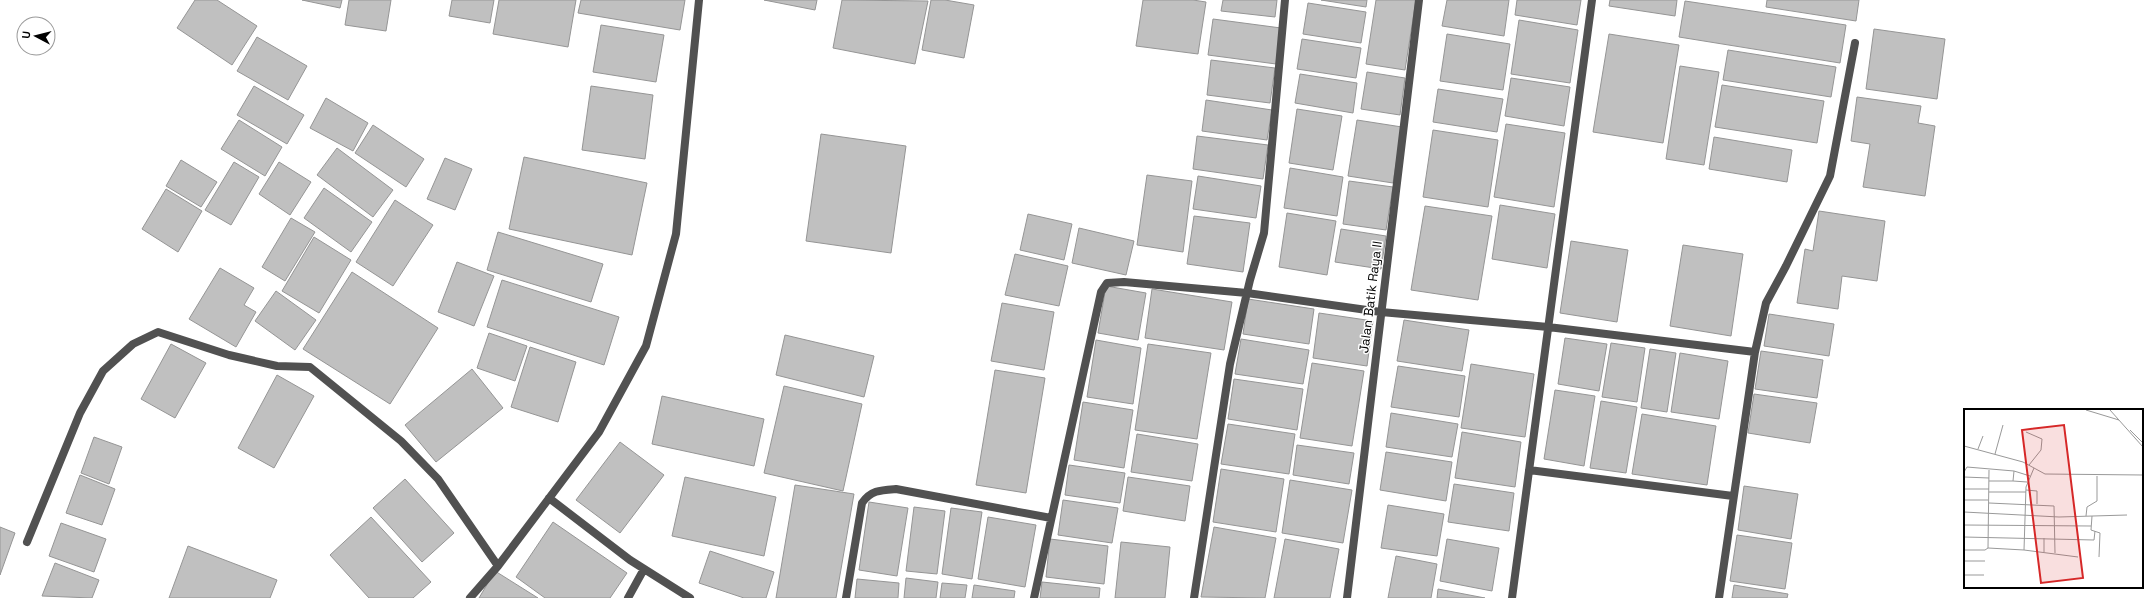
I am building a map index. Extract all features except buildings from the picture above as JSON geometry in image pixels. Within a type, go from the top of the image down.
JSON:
[{"type":"street","points":[[470,598],[498,566],[599,432],[646,346],[676,234],[699,0]]},
{"type":"street","points":[[1194,598],[1230,364],[1247,293],[1264,233],[1285,0]]},
{"type":"street","name":"Jalan Batik Raya II","points":[[1347,598],[1419,0]]},
{"type":"street","points":[[1512,598],[1592,0]]},
{"type":"street","points":[[1719,598],[1755,352],[1766,302],[1786,266],[1830,176],[1855,43]]},
{"type":"street","points":[[1034,598],[1050,518],[1101,292],[1107,283],[1124,282],[1247,293],[1381,312],[1548,327],[1755,352]]},
{"type":"street","points":[[26,542],[80,413],[103,372],[133,344],[158,332],[229,355],[277,366],[310,367],[401,441],[438,479],[498,566]]},
{"type":"street","points":[[1529,470],[1734,496]]},
{"type":"street","points":[[846,598],[862,503],[868,495],[879,490],[896,489],[1050,518]]},
{"type":"street","points":[[549,498],[644,569],[690,598]]},
{"type":"street","points":[[628,598],[644,569]]}]
